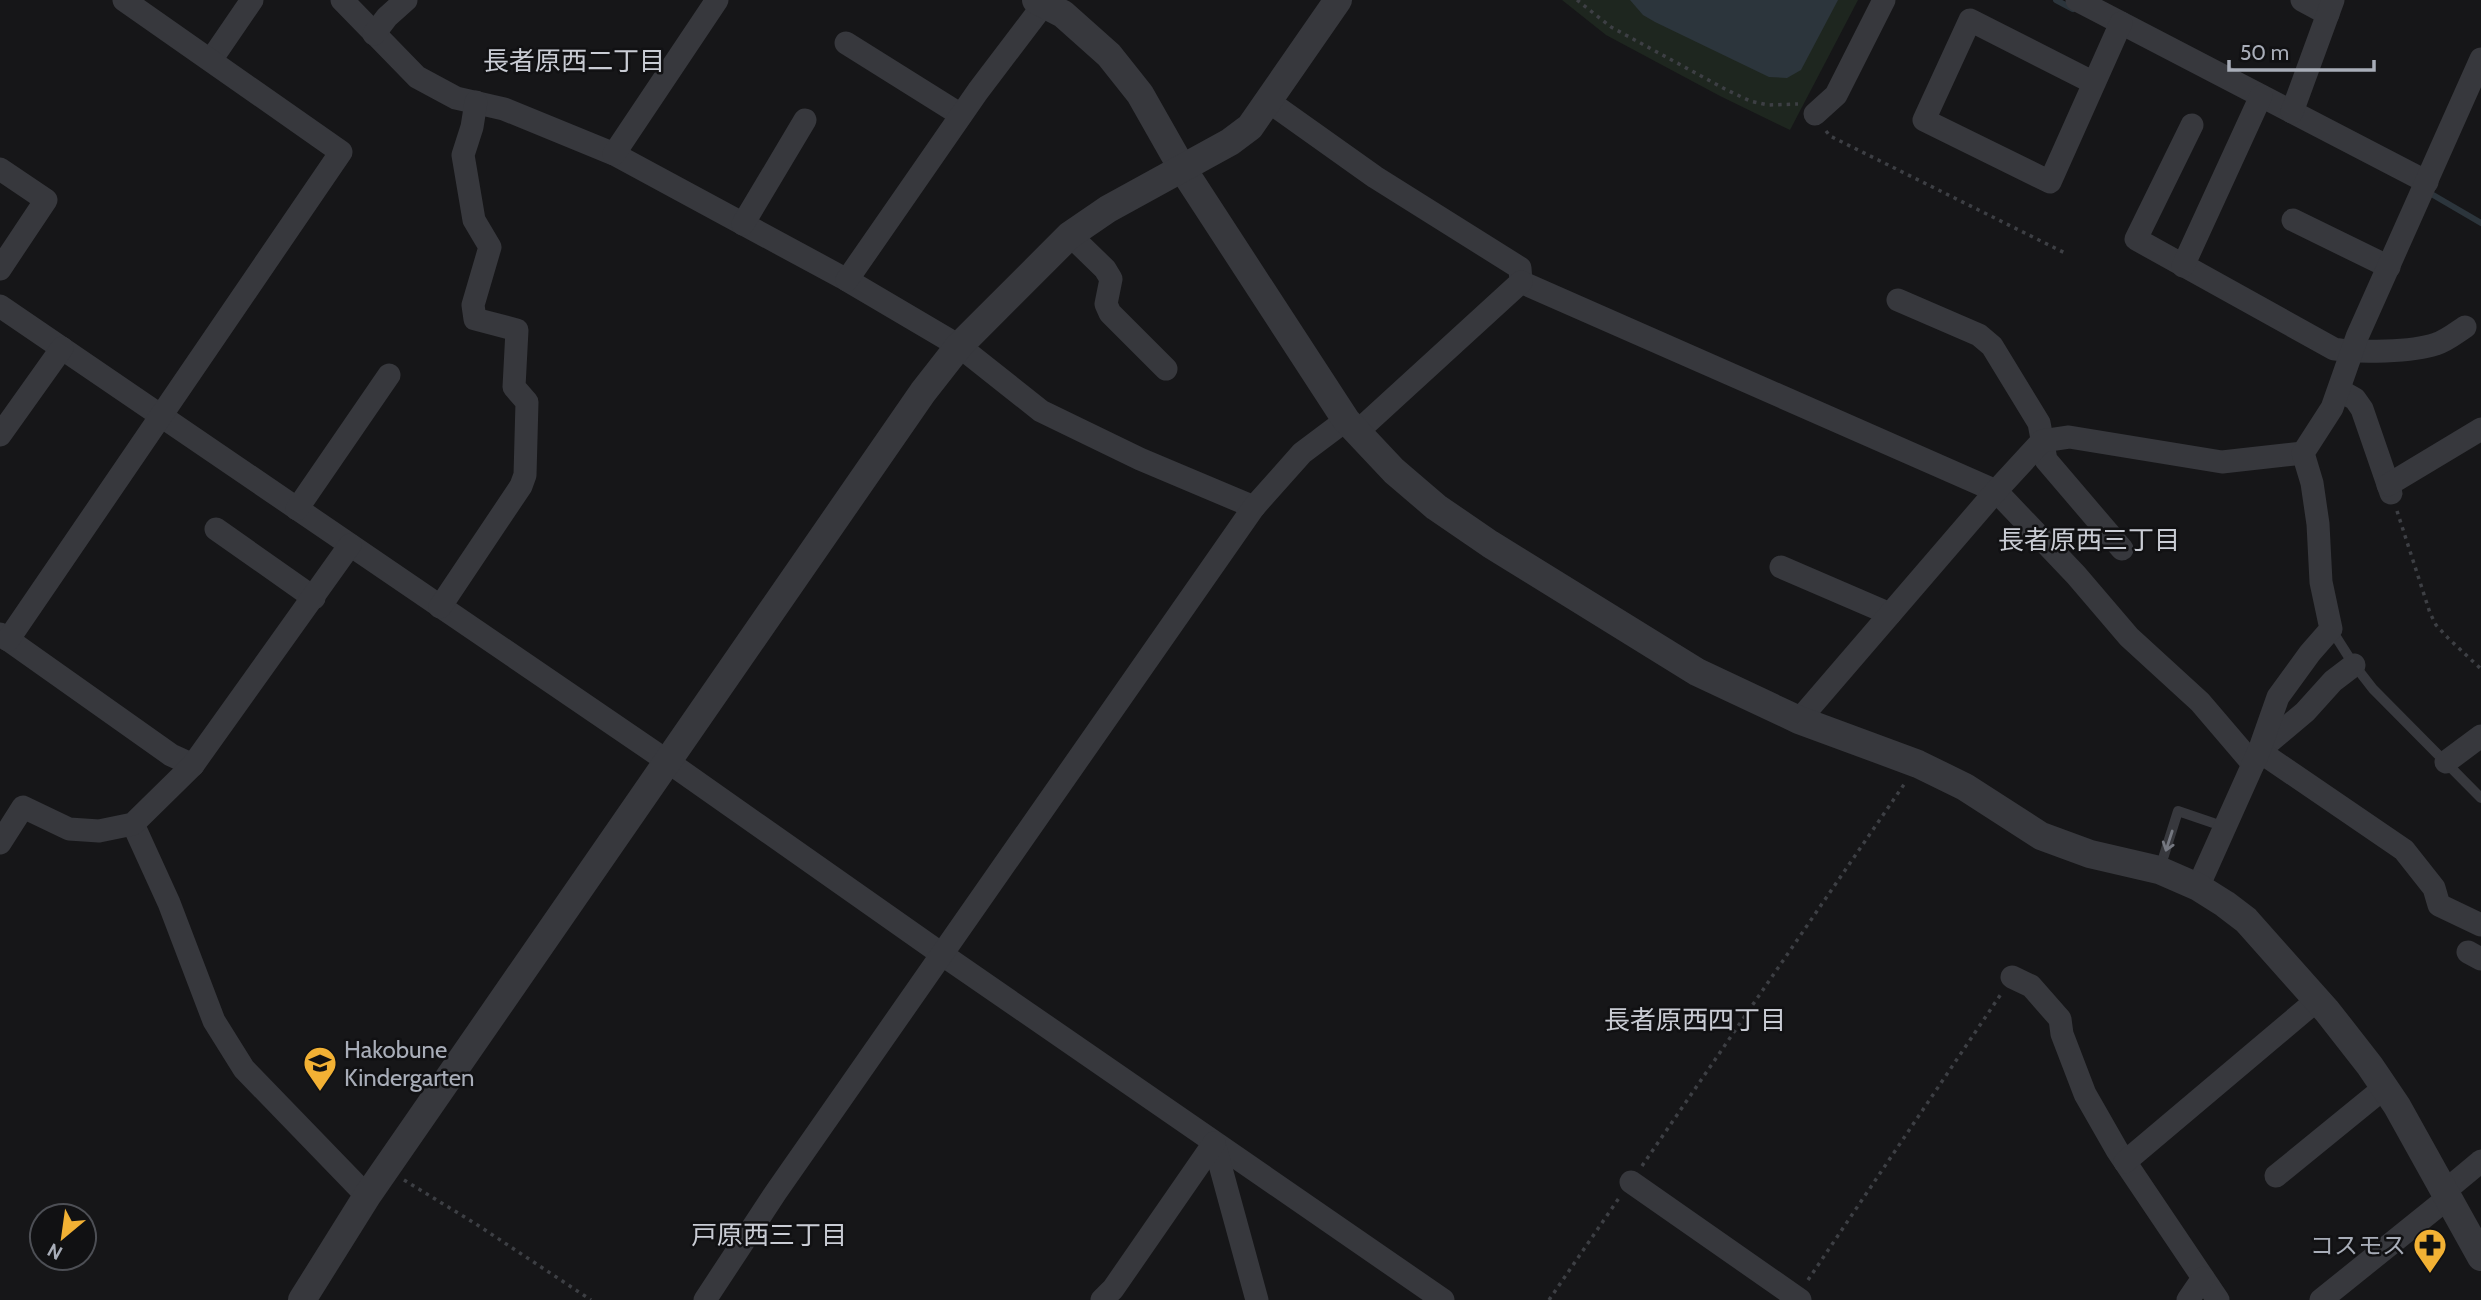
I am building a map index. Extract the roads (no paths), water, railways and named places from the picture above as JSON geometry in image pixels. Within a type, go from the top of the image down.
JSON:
[{"type":"street","points":[[124,0],[341,152],[161,416],[4,637],[171,755],[193,765]]},
{"type":"street","points":[[211,60],[252,0]]},
{"type":"street","points":[[341,0],[417,77],[457,98],[504,109],[614,154],[847,280],[959,346],[1041,411],[1140,459],[1254,507]]},
{"type":"street","points":[[374,34],[387,17],[406,0]]},
{"type":"street","points":[[614,154],[717,0]]},
{"type":"street","points":[[302,1300],[386,1168],[923,392],[959,346],[1070,235],[1108,209],[1250,127],[1338,0]]},
{"type":"street","points":[[1812,106],[1836,95],[1884,0]]},
{"type":"street","points":[[2077,0],[2427,182]]},
{"type":"street","points":[[2292,112],[2331,7],[2302,0]]},
{"type":"street","points":[[847,280],[961,115],[1053,5],[1109,55],[1140,94],[1182,168],[1351,426],[1394,471],[1436,507],[1490,544],[1696,672],[1799,720],[1918,764],[1965,787],[2041,836],[2090,854],[2159,870],[2199,887],[2246,920],[2317,1000],[2384,1088],[2481,1257]]},
{"type":"street","points":[[2094,83],[1970,20],[1924,120],[2050,182],[2121,23]]},
{"type":"street","points":[[846,43],[961,115]]},
{"type":"street","points":[[2199,887],[2278,698],[2331,629],[2321,582],[2318,524],[2312,483],[2304,453],[2332,408],[2352,352],[2481,59]]},
{"type":"street","points":[[2183,265],[2261,96]]},
{"type":"street","points":[[1268,101],[1375,177],[1520,268],[1521,282]]},
{"type":"street","points":[[440,607],[526,475],[527,402],[514,387],[517,330],[475,319],[473,305],[490,247],[474,220],[463,156],[476,102]]},
{"type":"street","points":[[743,224],[805,120]]},
{"type":"street","points":[[2192,125],[2136,239],[2334,349],[2352,352],[2426,347],[2438,344],[2465,327]]},
{"type":"street","points":[[0,169],[46,200],[0,269]]},
{"type":"street","points":[[2293,220],[2389,267]]},
{"type":"street","points":[[1070,235],[1105,269],[1111,279],[1106,304],[1110,313],[1166,369]]},
{"type":"street","points":[[705,1300],[776,1192],[1254,507],[1302,453],[1351,426],[1521,282]]},
{"type":"street","points":[[1521,282],[1996,491],[2076,575],[2129,637],[2255,757],[2404,850],[2434,888],[2439,905],[2481,925]]},
{"type":"street","points":[[1898,300],[1979,335],[1992,345],[2039,423],[2046,460],[2122,548]]},
{"type":"street","points":[[0,306],[667,761],[1443,1300]]},
{"type":"street","points":[[0,435],[62,348]]},
{"type":"street","points":[[297,509],[389,375]]},
{"type":"street","points":[[2339,390],[2355,399],[2362,409],[2389,489],[2481,429]]},
{"type":"street","points":[[1799,720],[2042,441],[2069,437],[2222,462],[2304,453]]},
{"type":"street","points":[[216,529],[314,598]]},
{"type":"street","points":[[0,843],[23,807],[69,829],[99,831],[133,824],[193,765],[314,598],[349,545]]},
{"type":"street","points":[[1781,567],[1890,614]]},
{"type":"street","points":[[2255,757],[2305,712],[2333,681],[2354,665]]},
{"type":"street","points":[[2446,762],[2481,736]]},
{"type":"street","points":[[133,824],[169,903],[214,1021],[238,1060],[367,1196]]},
{"type":"street","points":[[2012,977],[2031,986],[2060,1020],[2062,1034],[2085,1094],[2125,1162],[2218,1300]]},
{"type":"street","points":[[2125,1162],[2317,1000]]},
{"type":"street","points":[[2276,1176],[2384,1088]]},
{"type":"street","points":[[1102,1300],[1214,1143]]},
{"type":"street","points":[[1214,1143],[1257,1300]]},
{"type":"street","points":[[2321,1300],[2447,1194],[2481,1161]]},
{"type":"street","points":[[1630,1182],[1798,1299]]},
{"type":"street","points":[[2188,1300],[2203,1278]]},
{"type":"lane","points":[[2331,629],[2373,689],[2481,798]]},
{"type":"lane","points":[[2159,870],[2178,811],[2225,827]]},
{"type":"waterway","points":[[2056,0],[2073,9]]},
{"type":"waterway","points":[[2428,192],[2481,223]]},
{"type":"place","name":"Hakobune Kindergarten","points":[[320,1093]]},
{"type":"place","name":"コスモス","points":[[2430,1275]]},
{"type":"district","name":"長者原西二丁目","points":[[574,61]]},
{"type":"district","name":"長者原西三丁目","points":[[2089,540]]},
{"type":"district","name":"長者原西四丁目","points":[[1695,1020]]},
{"type":"district","name":"戸原西三丁目","points":[[769,1235]]}]
